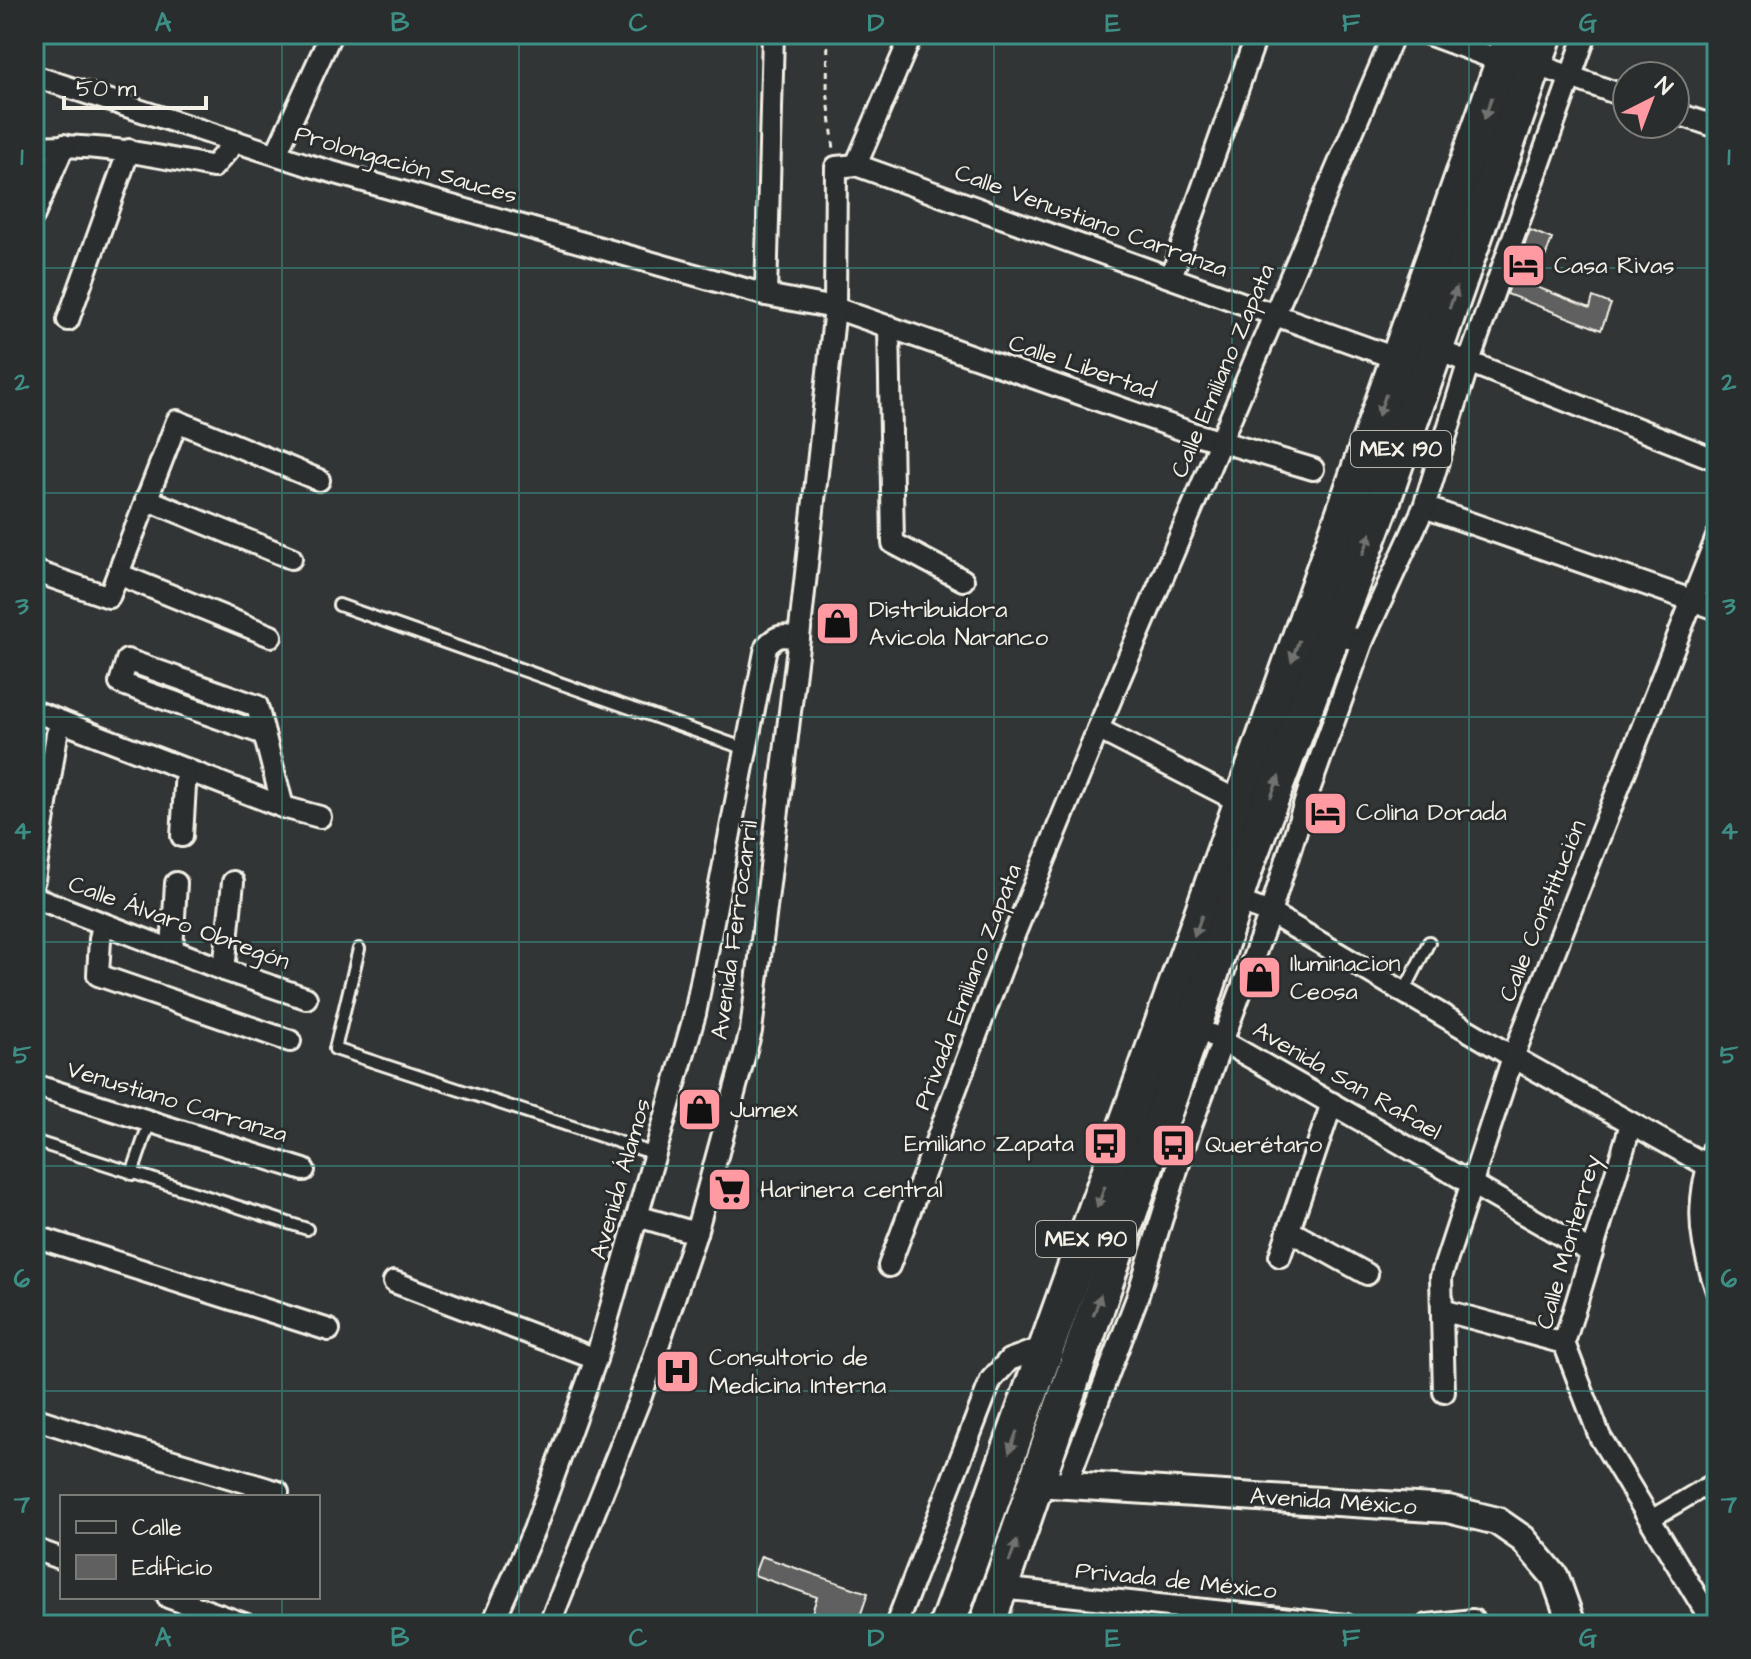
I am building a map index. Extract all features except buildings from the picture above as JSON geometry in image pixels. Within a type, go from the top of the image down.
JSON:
[{"type":"highway","name":"MEX 190","points":[[987,1625],[1000,1588],[1051,1484],[1208,1033],[1234,900],[1348,638],[1524,48]]},
{"type":"highway","name":"MEX 190","points":[[947,1625],[1398,359],[1524,48]]},
{"type":"street","points":[[276,154],[331,34]]},
{"type":"street","points":[[766,295],[773,34]]},
{"type":"street","points":[[846,166],[912,34]]},
{"type":"street","points":[[1171,277],[1257,34]]},
{"type":"street","name":"Calle Emiliano Zapata","points":[[1098,729],[1394,34]]},
{"type":"street","points":[[1428,34],[1524,48],[1572,78],[1611,91]]},
{"type":"street","points":[[1208,1033],[1270,913],[1309,790],[1348,638],[1424,507],[1468,364],[1586,34]]},
{"type":"street","name":"Prolongación Sauces","points":[[34,76],[276,154],[766,295],[835,308]]},
{"type":"street","points":[[1691,118],[1717,127]]},
{"type":"street","points":[[34,147],[64,145],[129,150],[213,167],[236,141]]},
{"type":"street","points":[[34,215],[64,145]]},
{"type":"street","points":[[68,320],[129,150]]},
{"type":"street","name":"Calle Venustiano Carranza","points":[[846,166],[1171,277],[1398,359]]},
{"type":"street","name":"Avenida Ferrocarril","points":[[549,1625],[641,1396],[696,1233],[751,1031],[799,638],[835,308],[846,166]]},
{"type":"street","name":"Calle Libertad","points":[[835,308],[1221,442],[1313,469]]},
{"type":"street","points":[[889,326],[893,543],[963,580]]},
{"type":"street","points":[[1435,349],[1717,460]]},
{"type":"street","points":[[34,571],[109,597],[177,421],[319,480]]},
{"type":"street","points":[[146,499],[291,558]]},
{"type":"street","points":[[1424,507],[1717,609]]},
{"type":"street","name":"Calle Constitución","points":[[1444,1392],[1441,1277],[1513,1057],[1717,537]]},
{"type":"street","points":[[118,574],[271,636]]},
{"type":"street","name":"Avenida Álamos","points":[[492,1625],[534,1530],[596,1359],[695,1014],[766,647],[774,638],[783,635],[799,638]]},
{"type":"street","points":[[264,734],[120,683],[127,660],[257,706],[283,807]]},
{"type":"street","points":[[34,711],[283,807],[320,817]]},
{"type":"street","points":[[34,880],[57,734],[62,722]]},
{"type":"street","points":[[1098,729],[1242,803]]},
{"type":"street","name":"Privada Emiliano Zapata","points":[[889,1266],[1014,935],[1098,729]]},
{"type":"street","points":[[182,836],[186,769]]},
{"type":"street","points":[[224,970],[233,882]]},
{"type":"street","points":[[172,950],[176,883]]},
{"type":"street","name":"Calle Álvaro Obregón","points":[[34,897],[306,998]]},
{"type":"street","points":[[1234,900],[1270,913],[1513,1057],[1712,1168]]},
{"type":"street","points":[[103,925],[98,975],[290,1041]]},
{"type":"street","name":"Avenida San Rafael","points":[[1208,1033],[1592,1253]]},
{"type":"street","name":"Venustiano Carranza","points":[[34,1085],[304,1170]]},
{"type":"street","points":[[1280,1256],[1332,1103]]},
{"type":"street","name":"Calle Monterrey","points":[[1631,1124],[1564,1343],[1600,1437],[1714,1625]]},
{"type":"street","points":[[1717,1138],[1700,1215],[1705,1257],[1717,1291]]},
{"type":"street","points":[[637,1216],[696,1233]]},
{"type":"street","points":[[1288,1230],[1367,1274]]},
{"type":"street","points":[[34,1236],[329,1330]]},
{"type":"street","points":[[394,1282],[596,1359]]},
{"type":"street","points":[[1442,1310],[1564,1343]]},
{"type":"street","points":[[896,1625],[991,1380],[1009,1360],[1047,1346]]},
{"type":"street","points":[[34,1418],[133,1451],[161,1456],[278,1492]]},
{"type":"street","points":[[1651,1519],[1717,1480]]},
{"type":"street","name":"Avenida México","points":[[1051,1484],[1448,1509],[1497,1521],[1523,1539],[1555,1577],[1570,1619],[1569,1625]]},
{"type":"street","points":[[34,1549],[60,1558]]},
{"type":"street","name":"Privada de México","points":[[1000,1588],[1346,1625]]},
{"type":"street","points":[[174,1599],[247,1625]]},
{"type":"street","points":[[1428,1625],[1473,1620]]},
{"type":"lane","points":[[339,605],[748,740]]},
{"type":"lane","points":[[1404,992],[1429,942]]},
{"type":"lane","points":[[359,949],[335,1049],[655,1154]]},
{"type":"lane","points":[[132,1174],[150,1121]]},
{"type":"lane","points":[[34,1141],[307,1229]]},
{"type":"path","points":[[828,34],[827,89],[846,166]]},
{"type":"place","name":"Casa Rivas","points":[[1523,266]]},
{"type":"place","name":"Distribuidora Avicola Naranco","points":[[838,624]]},
{"type":"place","name":"Colina Dorada","points":[[1325,813]]},
{"type":"place","name":"Iluminacion Ceosa","points":[[1259,978]]},
{"type":"place","name":"Jumex","points":[[699,1110]]},
{"type":"place","name":"Emiliano Zapata","points":[[1105,1144]]},
{"type":"place","name":"Querétaro","points":[[1174,1145]]},
{"type":"place","name":"Harinera central","points":[[729,1190]]},
{"type":"place","name":"Consultorio de Medicina Interna","points":[[678,1372]]}]
